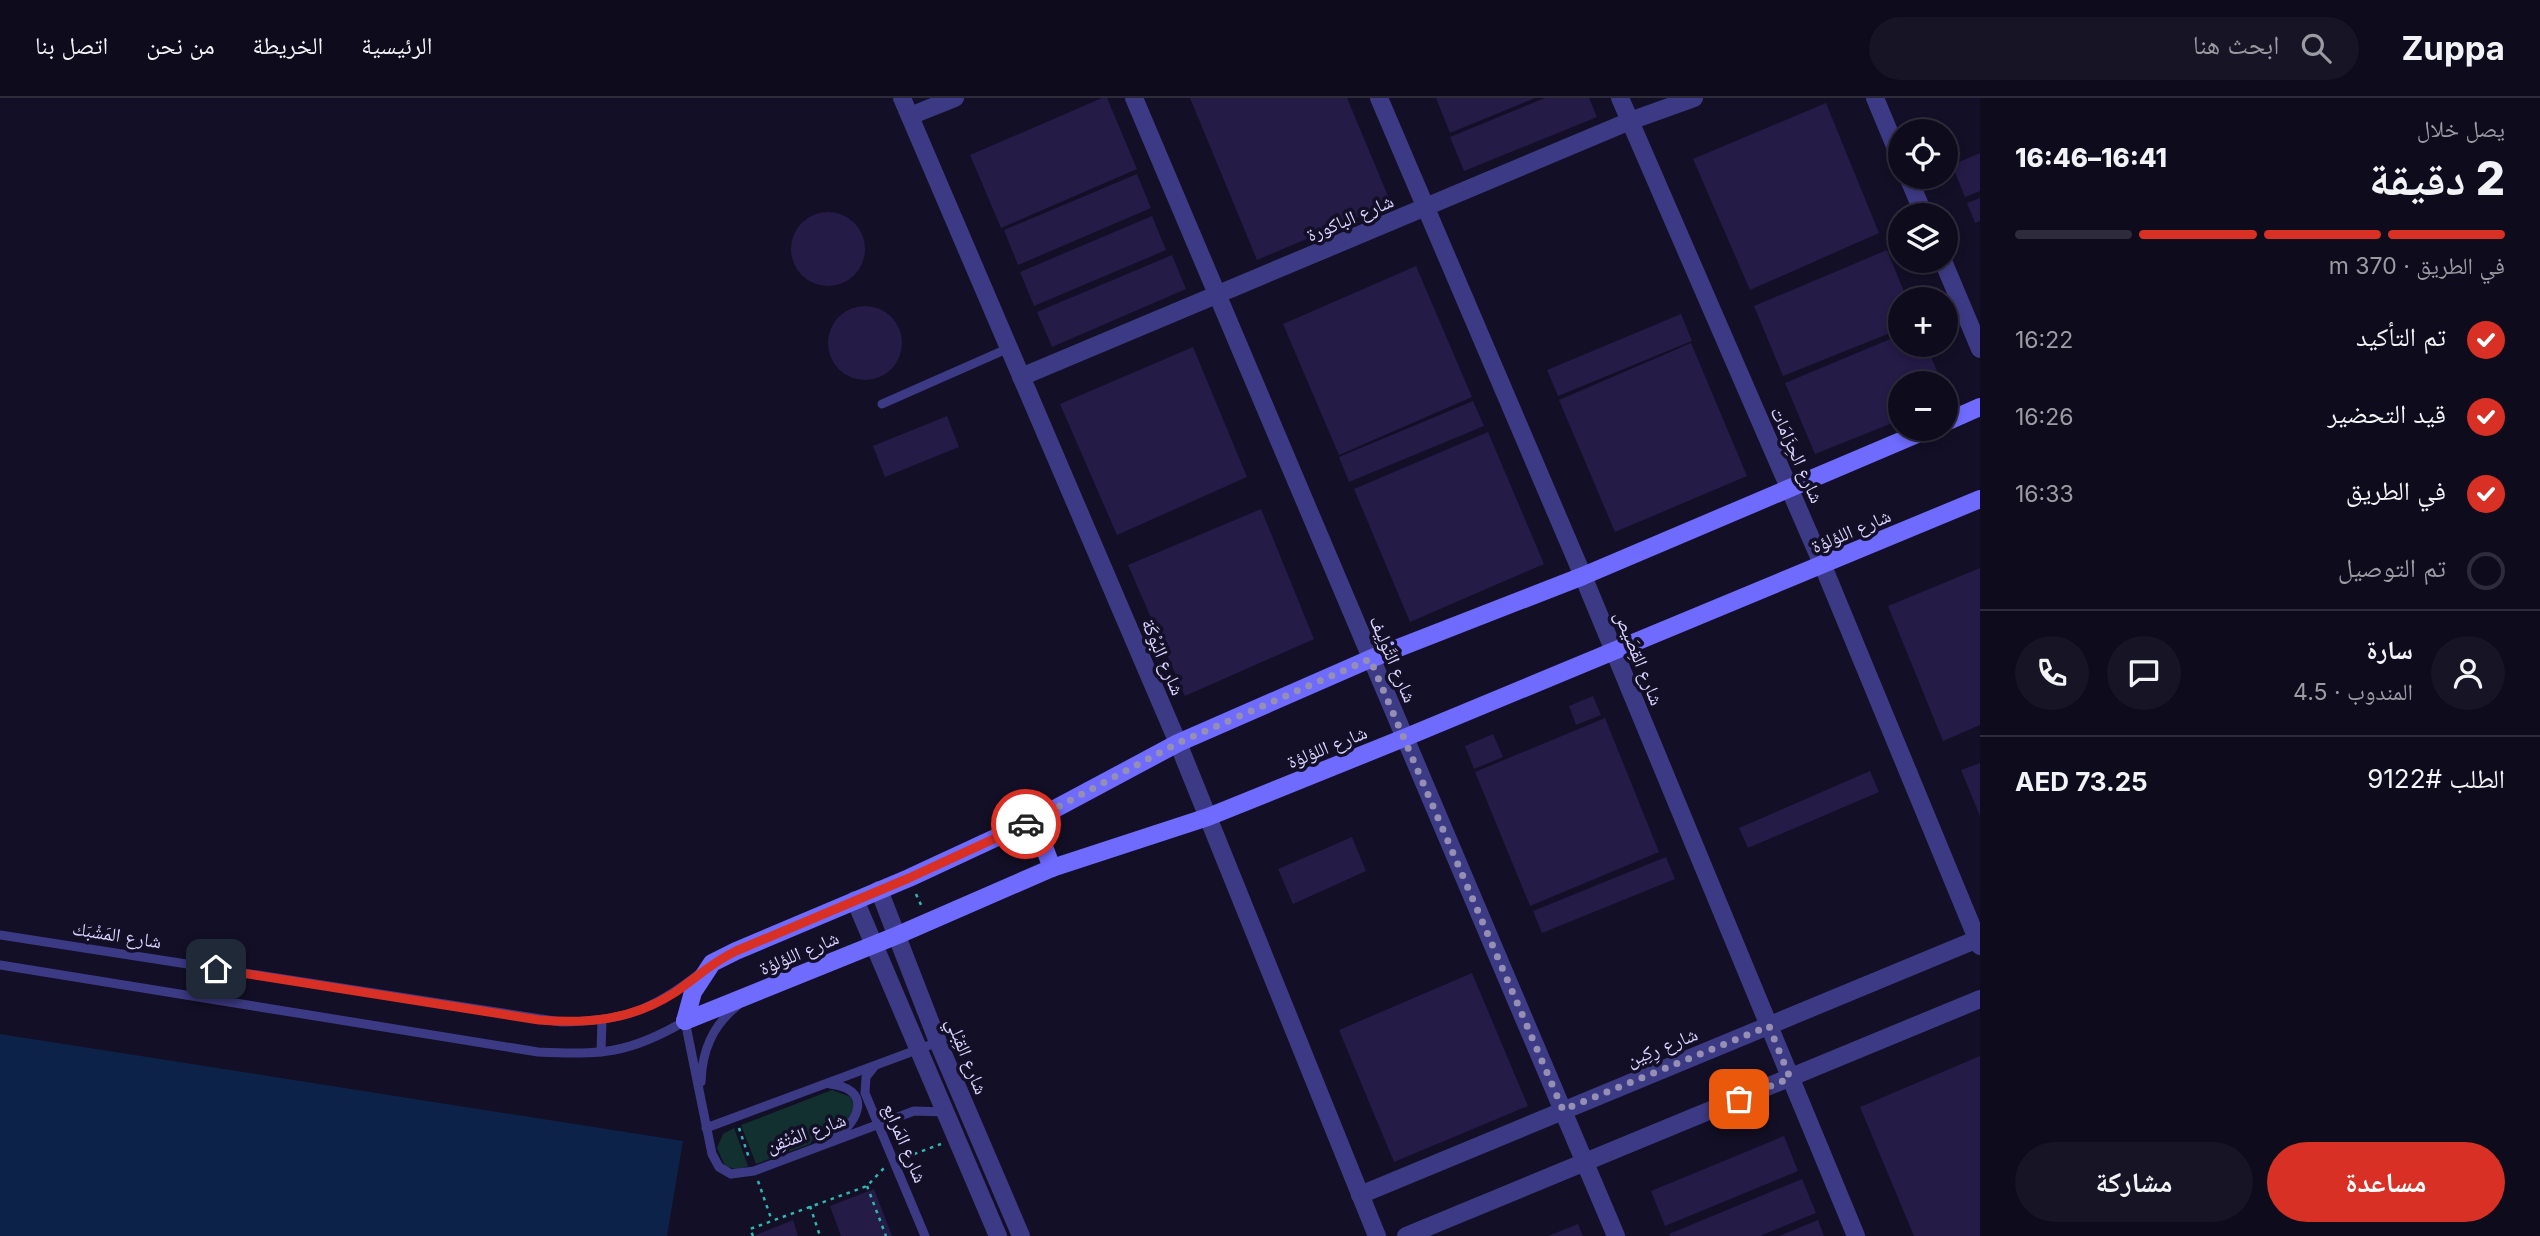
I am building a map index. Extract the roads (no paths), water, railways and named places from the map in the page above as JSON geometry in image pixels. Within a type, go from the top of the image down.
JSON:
[{"type":"street","name":"شارع البُوْكَة","points":[[902,98],[1178,743],[1377,1236]]},
{"type":"street","points":[[910,117],[955,98]]},
{"type":"street","name":"شارع التَّوْلِيف","points":[[1134,98],[1616,1236]]},
{"type":"street","name":"شارع القِصَيص","points":[[1379,98],[1583,576],[1856,1236]]},
{"type":"street","name":"شارع الحِزَامَات","points":[[1620,98],[1823,566],[1979,941]]},
{"type":"street","name":"شارع الباكورة","points":[[1021,377],[1630,121],[1694,98]]},
{"type":"street","points":[[1875,98],[1888,129]]},
{"type":"street","points":[[1948,273],[1980,349]]},
{"type":"street","points":[[1958,417],[1980,407]]},
{"type":"street","name":"شارع اللؤلؤة","points":[[712,963],[909,878],[1034,820],[1178,743],[1370,659],[1583,576],[1900,441]]},
{"type":"street","name":"شارع اللؤلؤة","points":[[685,1021],[898,935],[1052,868],[1208,817],[1404,738],[1980,499]]},
{"type":"street","points":[[1034,820],[1052,868]]},
{"type":"street","name":"شارع القِبْلي","points":[[879,890],[938,1042],[1021,1236]]},
{"type":"street","points":[[855,900],[998,1236]]},
{"type":"street","name":"شارع رِكِين","points":[[1360,1195],[1979,941]]},
{"type":"street","points":[[685,1021],[694,992],[712,963]]},
{"type":"street","points":[[1406,1236],[1980,999]]},
{"type":"lane","points":[[882,404],[1009,348]]},
{"type":"lane","name":"شارع المَشْبَك","points":[[0,935],[539,1020],[602,1020],[648,1008],[676,992],[712,963]]},
{"type":"lane","points":[[0,965],[538,1052],[630,1049],[685,1021]]},
{"type":"lane","points":[[701,1098],[704,1051],[713,1032],[727,1014],[750,996]]},
{"type":"lane","points":[[601,1052],[602,1020]]},
{"type":"lane","name":"شارع المُتْقِن","points":[[685,1021],[715,1161],[719,1167],[731,1174],[754,1171],[914,1111],[946,1112]]},
{"type":"lane","name":"شارع المُتْقِن","points":[[706,1128],[938,1042]]},
{"type":"lane","name":"شارع المَرابع","points":[[876,1065],[866,1077],[865,1093],[925,1236]]},
{"type":"lane","points":[[822,1146],[849,1127],[858,1110],[857,1098],[850,1089],[830,1084]]},
{"type":"water","points":[[0,1034],[683,1141],[667,1236],[0,1236]]}]
